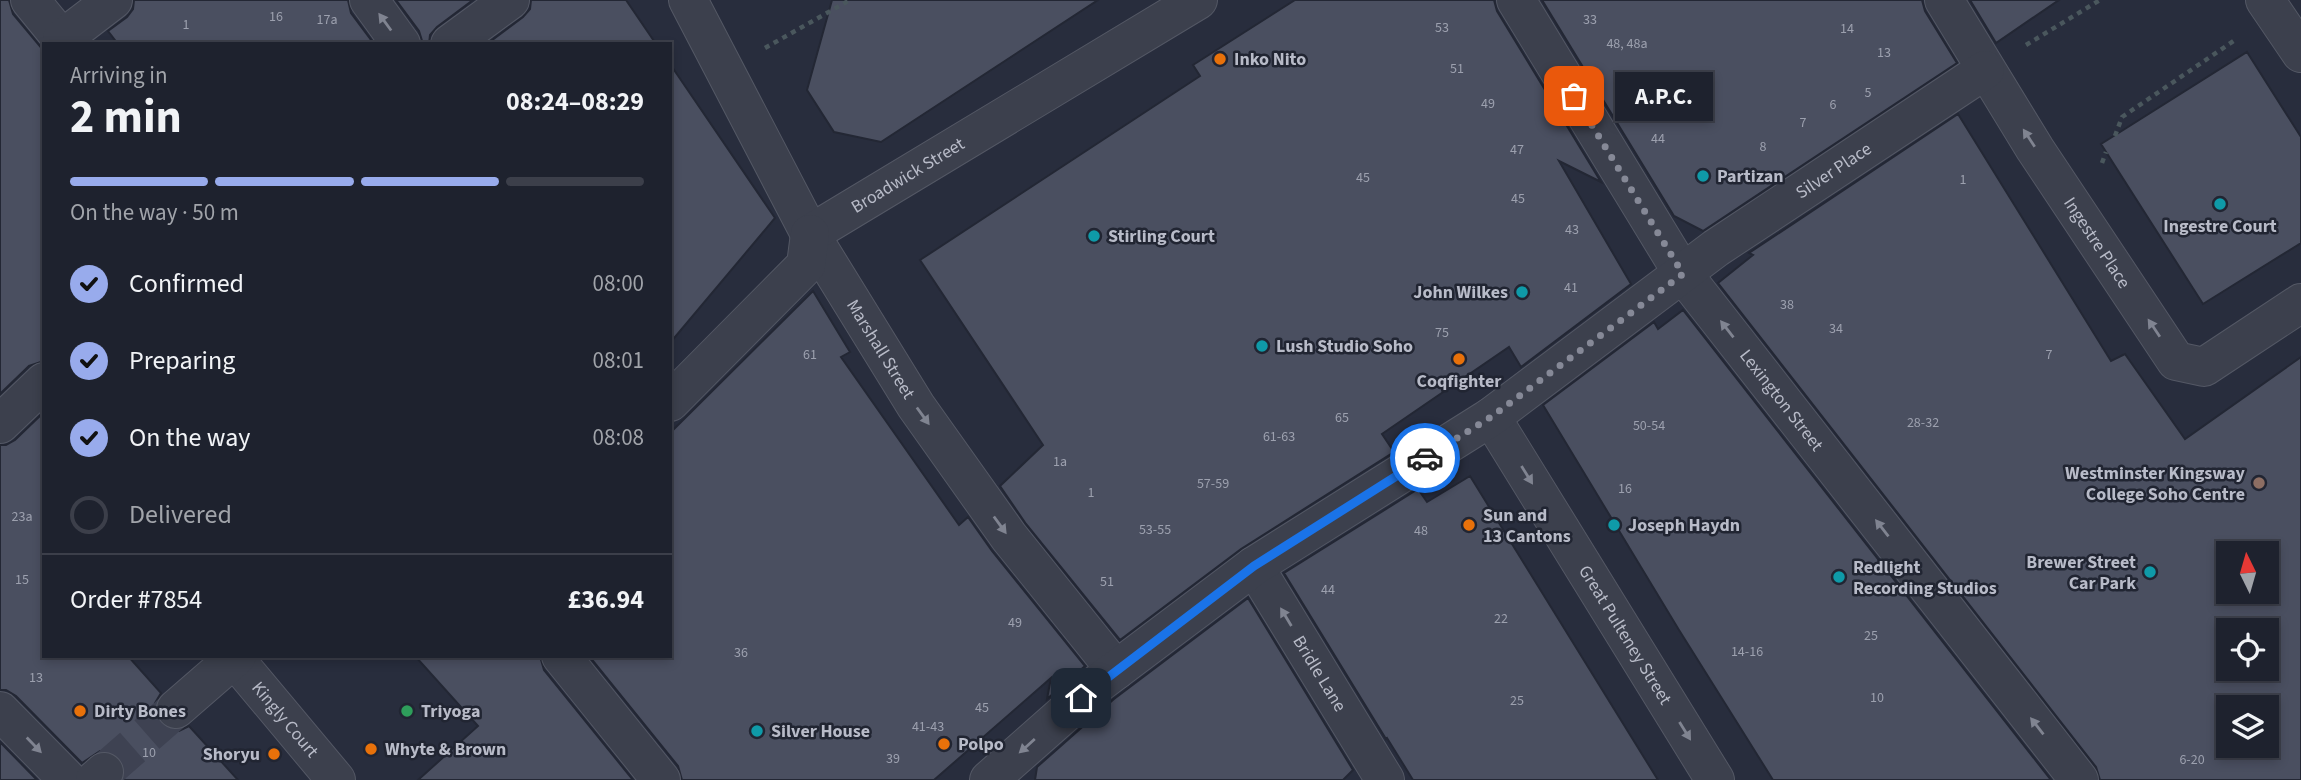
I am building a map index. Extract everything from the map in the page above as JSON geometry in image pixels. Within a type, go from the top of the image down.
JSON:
[{"type":"street","points":[[30,0],[64,41],[113,0]]},
{"type":"street","points":[[369,0],[400,42]]},
{"type":"street","points":[[453,42],[510,0]]},
{"type":"street","name":"Marshall Street","points":[[688,0],[810,233],[916,406],[1009,537],[1116,670]]},
{"type":"street","name":"Broadwick Street","points":[[810,233],[1151,12],[1198,0]]},
{"type":"street","name":"Lexington Street","points":[[1516,0],[1683,274],[2079,780]]},
{"type":"street","name":"Ingestre Place","points":[[1944,0],[1985,70],[2176,361],[2204,367],[2301,303]]},
{"type":"street","points":[[2270,6],[2301,53]]},
{"type":"street","name":"Silver Place","points":[[989,780],[1116,670],[1254,566],[1491,417],[1716,248],[1985,70]]},
{"type":"street","points":[[672,400],[806,265],[810,233]]},
{"type":"street","points":[[0,424],[42,384]]},
{"type":"street","name":"Great Pulteney Street","points":[[1491,417],[1715,780]]},
{"type":"street","name":"Bridle Lane","points":[[1254,566],[1385,780]]},
{"type":"street","name":"Kingly Court","points":[[176,709],[235,658]]},
{"type":"street","name":"Kingly Court","points":[[237,658],[336,780]]},
{"type":"street","points":[[563,658],[661,780]]},
{"type":"street","points":[[0,711],[89,777]]},
{"type":"path","points":[[779,40],[850,0]]},
{"type":"path","points":[[1985,70],[2100,0]]},
{"type":"path","points":[[2115,136],[2122,117],[2270,6]]},
{"type":"building","points":[[0,0],[9,0],[13,14],[42,49],[42,362],[29,366],[0,394]]},
{"type":"building","points":[[134,0],[348,0],[351,13],[373,42],[116,42],[108,31],[133,9]]},
{"type":"building","points":[[396,0],[473,0],[437,27],[430,35],[429,42],[422,42],[419,31]]},
{"type":"building","points":[[531,0],[626,0],[655,42],[490,42],[530,9]]},
{"type":"building","points":[[832,0],[1098,0],[881,142],[834,132],[807,90]]},
{"type":"building","points":[[1295,0],[1494,0],[1497,11],[1601,182],[1559,161],[1631,284],[1521,367],[1509,347],[1382,434],[1394,452],[1241,549],[1120,640],[1026,524],[1000,486],[1043,445],[920,260],[1200,76],[1193,65]]},
{"type":"building","points":[[1542,0],[1922,0],[1925,11],[1957,63],[1703,231],[1674,216]]},
{"type":"building","points":[[1970,0],[2059,0],[1996,43]]},
{"type":"building","name":"Ingestre Court","points":[[2247,52],[2301,137],[2301,243],[2203,304],[2101,144]]},
{"type":"building","points":[[672,67],[775,218],[672,341]]},
{"type":"building","points":[[1958,114],[2111,361],[2125,354],[2185,439],[2301,357],[2301,780],[2100,780],[2096,767],[1718,283],[1753,255],[1749,253]]},
{"type":"building","points":[[813,291],[850,352],[841,357],[959,525],[968,517],[992,551],[1085,666],[1047,699],[1051,678],[934,780],[682,780],[678,766],[591,658],[672,658],[672,431]]},
{"type":"building","points":[[1683,310],[2051,780],[1773,780],[1543,405],[1654,322],[1658,329]]},
{"type":"building","points":[[42,414],[42,658],[130,658],[161,693],[155,703],[154,712],[160,724],[170,730],[179,731],[189,726],[238,780],[124,780],[125,768],[120,757],[112,752],[100,751],[82,763],[16,696],[6,690],[0,690],[0,445],[15,440]]},
{"type":"building","points":[[1470,476],[1658,780],[1413,780],[1284,573],[1418,489],[1427,502]]},
{"type":"building","points":[[1248,598],[1353,770],[1343,780],[1035,780],[1037,767],[1114,699]]},
{"type":"building","points":[[417,658],[541,658],[544,670],[633,780],[418,780],[478,726]]},
{"type":"building","points":[[0,742],[37,780],[0,780]]},
{"type":"tunnel","points":[[104,772],[176,709]]},
{"type":"way so far","points":[[1425,458],[1491,417],[1683,274],[1574,96]]},
{"type":"place","name":"Inko Nito","points":[[1220,59]]},
{"type":"place","name":"A.P.C.","points":[[1574,96]]},
{"type":"place","name":"Partizan","points":[[1703,176]]},
{"type":"place","name":"Ingestre Court","points":[[2220,204]]},
{"type":"place","name":"Stirling Court","points":[[1094,236]]},
{"type":"place","name":"John Wilkes","points":[[1522,292]]},
{"type":"place","name":"Lush Studio Soho","points":[[1262,346]]},
{"type":"place","name":"Coqfighter","points":[[1459,359]]},
{"type":"place","name":"Westminster Kingsway College Soho Centre","points":[[2259,483]]},
{"type":"place","name":"Sun and 13 Cantons","points":[[1469,525]]},
{"type":"place","name":"Joseph Haydn","points":[[1614,525]]},
{"type":"place","name":"Brewer Street Car Park","points":[[2150,572]]},
{"type":"place","name":"Redlight Recording Studios","points":[[1839,577]]},
{"type":"place","name":"Dirty Bones","points":[[80,711]]},
{"type":"place","name":"Triyoga","points":[[407,711]]},
{"type":"place","name":"Silver House","points":[[757,731]]},
{"type":"place","name":"Polpo","points":[[944,744]]},
{"type":"place","name":"Whyte & Brown","points":[[371,749]]},
{"type":"place","name":"Shoryu","points":[[274,754]]},
{"type":"route","points":[[1081,698],[1254,566],[1425,458]]}]
